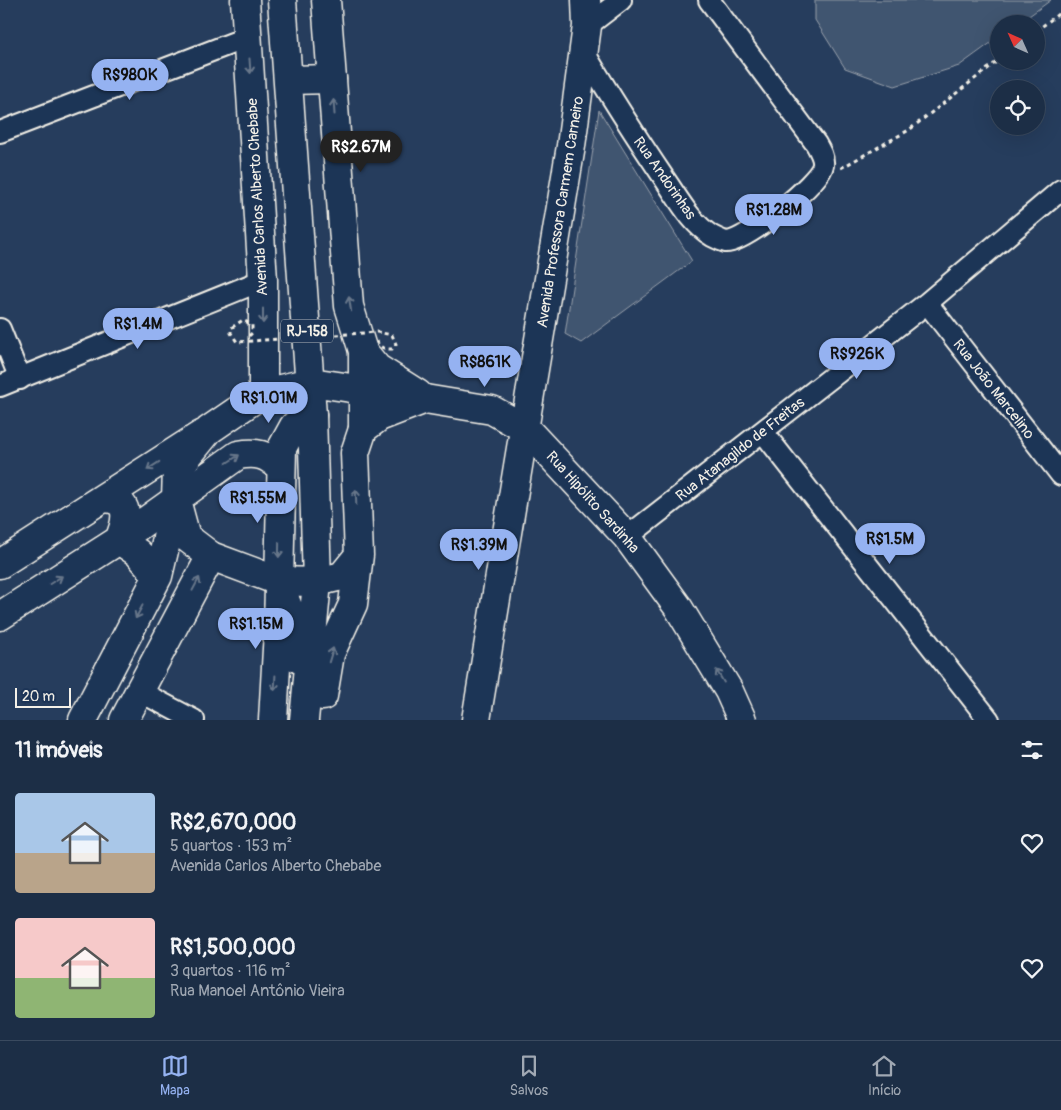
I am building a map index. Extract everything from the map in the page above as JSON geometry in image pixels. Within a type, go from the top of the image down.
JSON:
[{"type":"main road","name":"Avenida Carlos Alberto Chebabe","points":[[245,0],[263,280],[263,393]]},
{"type":"main road","name":"RJ-158","points":[[282,0],[311,382],[317,582],[304,720]]},
{"type":"main road","points":[[326,0],[349,306],[370,346],[377,368],[425,399]]},
{"type":"main road","name":"Avenida Professora Carmem Carneiro","points":[[476,720],[572,146],[586,26]]},
{"type":"main road","points":[[289,80],[332,78]]},
{"type":"main road","points":[[321,720],[330,654],[353,604],[359,555],[355,453],[363,429],[362,390],[370,346]]},
{"type":"main road","points":[[280,467],[269,456],[255,452],[238,455],[119,540],[11,609],[0,565],[263,393],[311,382]]},
{"type":"main road","name":"Rua Hipólito Sardinha","points":[[311,382],[492,410],[526,429],[627,537],[678,607],[729,691],[742,720]]},
{"type":"main road","points":[[363,429],[379,417],[425,399]]},
{"type":"main road","points":[[273,720],[282,448],[287,435],[294,426],[312,415]]},
{"type":"main road","points":[[83,720],[158,576],[176,500],[177,469],[209,430]]},
{"type":"main road","points":[[104,498],[112,498],[120,503],[126,513],[125,526],[119,540]]},
{"type":"main road","points":[[176,500],[186,537],[211,556],[278,581],[317,582],[342,576],[359,555]]},
{"type":"main road","points":[[119,540],[138,553],[158,576]]},
{"type":"main road","points":[[124,720],[211,556]]},
{"type":"main road","points":[[278,581],[296,628],[304,720]]},
{"type":"street","points":[[586,26],[621,0]]},
{"type":"street","name":"Rua Andorinhas","points":[[586,26],[625,121],[696,223],[711,235],[726,242],[751,232],[810,185],[823,167],[821,152],[709,0]]},
{"type":"street","points":[[0,132],[248,37]]},
{"type":"street","name":"Rua Atanagildo de Freitas","points":[[627,537],[927,303],[1061,190]]},
{"type":"street","points":[[0,386],[263,280]]},
{"type":"street","name":"Rua João Marcelino","points":[[927,303],[1061,475]]},
{"type":"street","points":[[0,329],[20,378]]},
{"type":"street","points":[[763,432],[989,720]]},
{"type":"street","points":[[139,692],[194,720]]},
{"type":"path","points":[[1045,24],[1061,12]]},
{"type":"path","points":[[810,185],[909,130],[990,67]]},
{"type":"path","points":[[249,336],[252,333],[252,325],[243,320],[231,328],[231,334],[237,342],[377,332],[392,335],[396,344],[392,349],[370,346]]},
{"type":"shaded area","points":[[815,0],[1051,0],[1030,15],[990,15],[990,44],[959,66],[895,86],[845,68],[815,20]]},
{"type":"shaded area","points":[[599,110],[692,261],[581,343],[565,334]]}]
